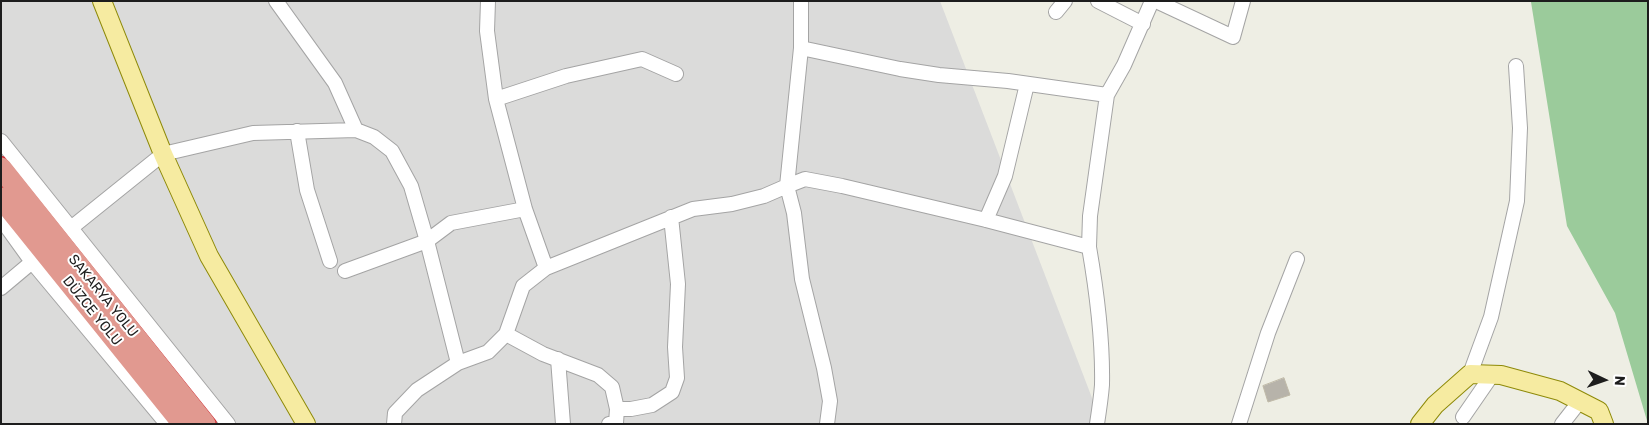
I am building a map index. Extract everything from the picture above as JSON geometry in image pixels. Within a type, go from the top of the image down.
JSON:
[{"type":"highway","name":"SAKARYA YOLU","points":[[1,168],[205,424]]},
{"type":"highway","name":"DÜZCE YOLU","points":[[1,198],[183,424]]},
{"type":"main road","points":[[102,1],[163,154],[209,256],[306,424]]},
{"type":"main road","points":[[1420,424],[1435,405],[1470,374],[1501,376],[1560,391],[1599,410],[1604,424]]},
{"type":"street","points":[[276,1],[335,83],[356,130]]},
{"type":"street","points":[[488,1],[487,31],[496,98],[525,209],[546,268]]},
{"type":"street","points":[[800,1],[801,48],[787,186],[794,213],[802,279],[824,368],[830,401],[827,424]]},
{"type":"street","points":[[1056,12],[1065,1]]},
{"type":"street","points":[[1098,1],[1143,24]]},
{"type":"street","points":[[1097,424],[1102,387],[1101,336],[1089,247],[1090,216],[1107,95],[1124,65],[1152,1]]},
{"type":"street","points":[[1156,1],[1234,37],[1244,1]]},
{"type":"street","points":[[801,48],[900,69],[939,75],[1107,95]]},
{"type":"street","points":[[496,98],[566,76],[642,59],[676,74]]},
{"type":"street","points":[[1470,374],[1491,317],[1517,201],[1520,128],[1516,66]]},
{"type":"street","points":[[986,220],[1005,176],[1027,84]]},
{"type":"street","points":[[71,228],[163,154],[253,133],[356,130],[374,137],[392,151],[411,186],[428,241],[458,363]]},
{"type":"street","points":[[297,131],[307,190],[330,261]]},
{"type":"street","points":[[1,141],[228,424]]},
{"type":"street","points":[[394,424],[395,413],[417,390],[458,363],[488,352],[506,334],[523,286],[546,268],[693,209],[732,204],[764,196],[805,179],[986,220],[1089,247]]},
{"type":"street","points":[[345,271],[428,241],[451,223],[525,209]]},
{"type":"street","points":[[617,409],[652,405],[672,392],[677,378],[675,347],[678,284],[671,217]]},
{"type":"street","points":[[1,219],[32,262],[167,424]]},
{"type":"street","points":[[1239,424],[1268,333],[1297,259]]},
{"type":"street","points":[[1,288],[32,262]]},
{"type":"street","points":[[506,334],[543,354],[598,375],[612,387],[617,409],[616,423],[609,424]]},
{"type":"street","points":[[558,359],[562,424]]},
{"type":"street","points":[[1463,417],[1492,375]]},
{"type":"street","points":[[1562,424],[1580,401]]},
{"type":"shaded area","points":[[1,1],[940,1],[1102,424],[1,424]]},
{"type":"green space","points":[[1648,1],[1648,424],[1615,313],[1567,226],[1531,2]]},
{"type":"building","points":[[1284,378],[1290,395],[1268,402],[1263,386]]}]
